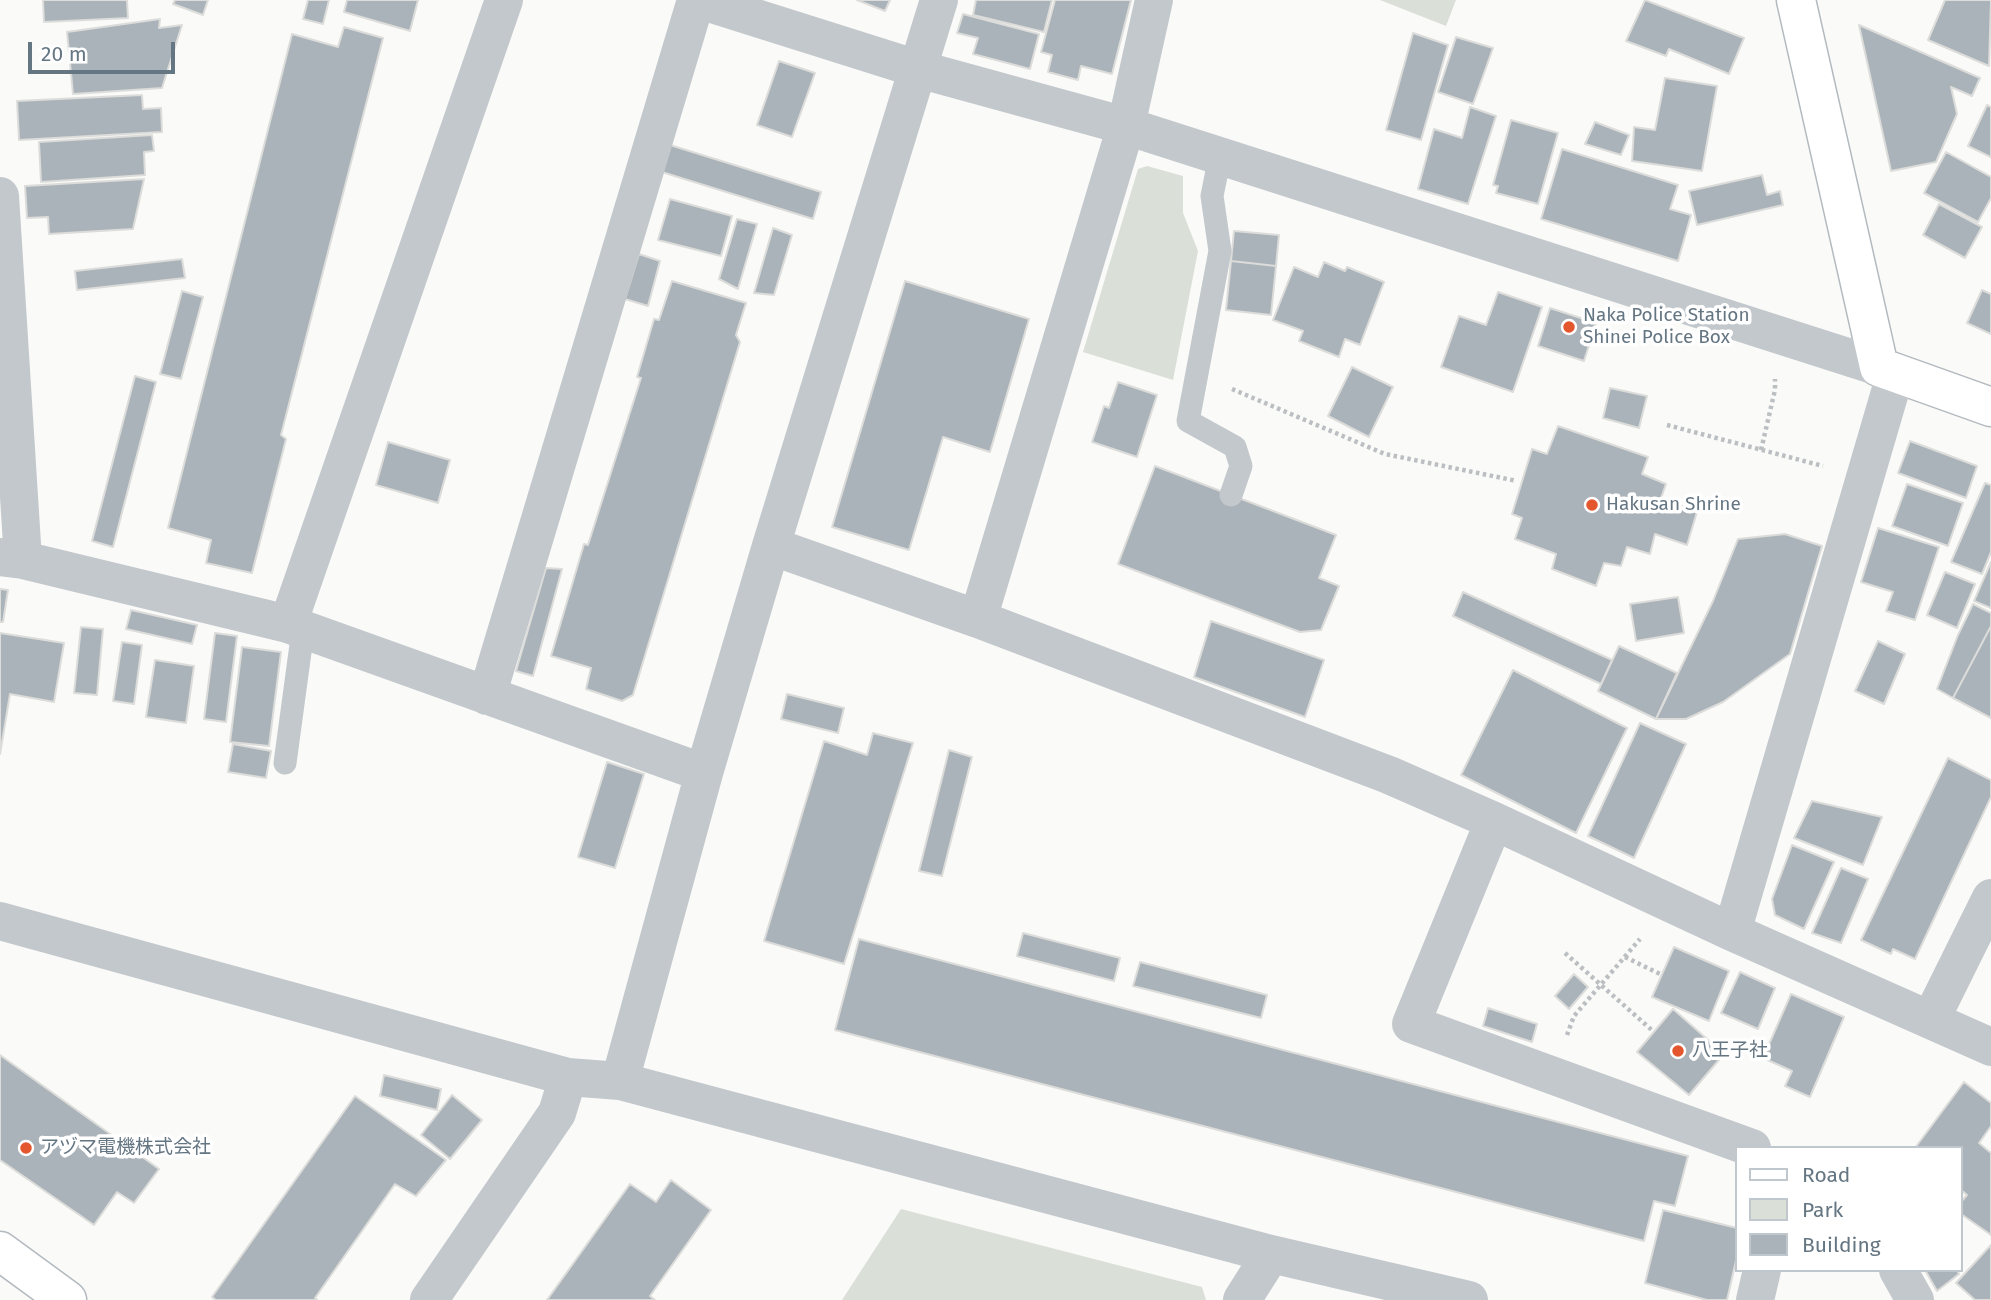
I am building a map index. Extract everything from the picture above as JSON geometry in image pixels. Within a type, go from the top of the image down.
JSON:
[{"type":"street","points":[[296,627],[504,0]]},
{"type":"street","points":[[487,696],[698,0],[918,69],[1126,126],[1887,371],[1991,407]]},
{"type":"street","points":[[620,1082],[704,773],[939,0]]},
{"type":"street","points":[[978,619],[1126,126],[1154,0]]},
{"type":"street","points":[[1732,932],[1887,371],[1796,0]]},
{"type":"street","points":[[0,196],[12,559],[296,627],[704,773]]},
{"type":"street","points":[[771,546],[978,619],[1389,775],[1991,1047]]},
{"type":"street","points":[[1494,821],[1411,1024],[1746,1146]]},
{"type":"street","points":[[1931,1019],[1991,898]]},
{"type":"street","points":[[0,922],[568,1077],[620,1082],[1271,1254],[1469,1300]]},
{"type":"street","points":[[429,1300],[557,1113],[568,1077]]},
{"type":"street","points":[[0,1251],[68,1300]]},
{"type":"street","points":[[1242,1300],[1271,1254]]},
{"type":"street","points":[[1755,1300],[1762,1272]]},
{"type":"street","points":[[1899,1272],[1914,1300]]},
{"type":"lane","points":[[1220,156],[1212,196],[1220,251],[1188,421],[1235,447],[1241,467],[1231,495]]},
{"type":"lane","points":[[285,763],[296,627]]},
{"type":"path","points":[[1198,378],[1231,388],[1385,454],[1517,481]]},
{"type":"path","points":[[1762,450],[1775,390]]},
{"type":"path","points":[[1667,425],[1824,467]]},
{"type":"path","points":[[1553,1076],[1574,1016],[1647,932]]},
{"type":"path","points":[[1564,953],[1654,1032]]},
{"type":"path","points":[[1625,957],[1662,975]]},
{"type":"green space","points":[[1380,0],[1456,0],[1446,26]]},
{"type":"green space","points":[[1147,166],[1183,176],[1183,213],[1198,251],[1173,380],[1083,352],[1138,169]]},
{"type":"green space","points":[[901,1209],[1202,1287],[1206,1300],[842,1300]]},
{"type":"building","points":[[43,0],[127,0],[128,18],[44,22]]},
{"type":"building","points":[[175,0],[208,0],[203,15],[173,4]]},
{"type":"building","points":[[308,0],[329,0],[323,24],[303,19]]},
{"type":"building","points":[[347,0],[418,0],[410,31],[344,12]]},
{"type":"building","points":[[857,0],[890,0],[885,11]]},
{"type":"building","points":[[976,0],[1052,0],[1044,32],[973,15]]},
{"type":"building","points":[[1055,0],[1131,0],[1112,74],[1081,66],[1078,80],[1048,72],[1052,55],[1041,52]]},
{"type":"building","points":[[1645,0],[1744,38],[1729,74],[1669,49],[1666,56],[1626,41]]},
{"type":"building","points":[[1945,0],[1991,0],[1989,66],[1928,40]]},
{"type":"building","points":[[963,14],[1039,34],[1030,69],[973,54],[978,38],[957,33]]},
{"type":"building","points":[[160,19],[159,28],[182,25],[162,88],[73,94],[67,32]]},
{"type":"building","points":[[1859,25],[1980,78],[1972,96],[1951,87],[1957,114],[1936,162],[1891,171]]},
{"type":"building","points":[[344,27],[383,38],[281,435],[286,439],[252,573],[206,563],[211,540],[168,528],[292,34],[338,47]]},
{"type":"building","points":[[1413,33],[1448,45],[1421,140],[1386,130]]},
{"type":"building","points":[[1456,37],[1493,48],[1473,104],[1438,92]]},
{"type":"building","points":[[779,61],[815,73],[792,137],[757,125]]},
{"type":"building","points":[[1665,78],[1717,86],[1702,171],[1632,161],[1634,127],[1655,130]]},
{"type":"building","points":[[142,95],[143,109],[161,108],[162,132],[19,140],[17,101]]},
{"type":"building","points":[[1987,105],[1991,107],[1991,157],[1968,146]]},
{"type":"building","points":[[1470,107],[1496,116],[1468,204],[1418,189],[1434,129],[1462,138]]},
{"type":"building","points":[[1511,120],[1558,133],[1538,204],[1496,193],[1498,186],[1493,185]]},
{"type":"building","points":[[1595,122],[1629,135],[1621,155],[1585,144]]},
{"type":"building","points":[[152,135],[154,151],[144,152],[145,175],[41,182],[39,142]]},
{"type":"building","points":[[670,145],[821,192],[813,219],[662,172]]},
{"type":"building","points":[[1562,149],[1678,185],[1670,209],[1691,215],[1678,261],[1541,219]]},
{"type":"building","points":[[1946,152],[1991,177],[1991,198],[1978,222],[1924,193]]},
{"type":"building","points":[[1762,175],[1767,195],[1780,191],[1783,205],[1697,225],[1689,191]]},
{"type":"building","points":[[144,179],[133,229],[49,234],[48,217],[27,218],[25,186]]},
{"type":"building","points":[[670,199],[732,216],[721,256],[658,240]]},
{"type":"building","points":[[1939,204],[1982,227],[1965,258],[1923,235]]},
{"type":"building","points":[[737,219],[757,224],[738,289],[719,279]]},
{"type":"building","points":[[773,228],[792,235],[774,295],[754,293]]},
{"type":"building","points":[[1234,231],[1279,235],[1276,266],[1231,261]]},
{"type":"building","points":[[639,254],[660,261],[648,306],[625,299]]},
{"type":"building","points":[[182,259],[185,278],[77,290],[75,271]]},
{"type":"building","points":[[1231,261],[1276,266],[1271,315],[1226,310]]},
{"type":"building","points":[[1324,262],[1345,271],[1347,267],[1384,282],[1360,345],[1345,339],[1339,357],[1299,341],[1303,331],[1273,320],[1294,267],[1318,277]]},
{"type":"building","points":[[672,281],[746,303],[736,335],[740,342],[633,695],[622,701],[586,689],[591,668],[551,656],[584,544],[588,545],[641,378],[637,377],[654,319],[659,320]]},
{"type":"building","points":[[905,281],[1029,319],[990,452],[943,437],[909,550],[832,527]]},
{"type":"building","points":[[1982,290],[1991,294],[1991,334],[1967,323]]},
{"type":"building","points":[[182,291],[203,297],[181,379],[160,374]]},
{"type":"building","points":[[1498,292],[1542,307],[1513,392],[1441,367],[1459,316],[1486,325]]},
{"type":"building","points":[[1550,308],[1596,323],[1584,361],[1538,346]]},
{"type":"building","points":[[1352,367],[1393,387],[1369,437],[1328,416]]},
{"type":"building","points":[[135,376],[156,382],[113,547],[92,541]]},
{"type":"building","points":[[1118,382],[1157,395],[1137,457],[1092,442],[1104,406],[1109,408]]},
{"type":"building","points":[[1610,388],[1647,396],[1639,428],[1603,418]]},
{"type":"building","points":[[1558,426],[1648,457],[1642,474],[1666,484],[1661,498],[1697,512],[1687,545],[1655,534],[1650,554],[1627,547],[1621,566],[1604,563],[1596,586],[1552,569],[1556,554],[1515,539],[1522,518],[1512,514],[1532,449],[1547,454]]},
{"type":"building","points":[[1910,441],[1977,466],[1966,498],[1898,473]]},
{"type":"building","points":[[388,442],[450,460],[438,503],[376,485]]},
{"type":"building","points":[[1155,466],[1336,535],[1319,578],[1339,586],[1321,630],[1300,632],[1118,564]]},
{"type":"building","points":[[1985,483],[1991,485],[1991,552],[1982,574],[1951,562]]},
{"type":"building","points":[[1907,484],[1963,503],[1948,546],[1892,526]]},
{"type":"building","points":[[1878,528],[1939,547],[1915,620],[1886,611],[1893,592],[1861,582]]},
{"type":"building","points":[[1785,534],[1822,546],[1790,654],[1723,702],[1686,719],[1656,719],[1713,601],[1738,539]]},
{"type":"building","points":[[1991,562],[1991,608],[1974,601]]},
{"type":"building","points":[[546,568],[562,569],[533,676],[516,671]]},
{"type":"building","points":[[1945,572],[1975,584],[1957,628],[1927,615]]},
{"type":"building","points":[[0,589],[8,590],[3,622],[0,622]]},
{"type":"building","points":[[1463,592],[1612,660],[1601,684],[1453,616]]},
{"type":"building","points":[[1678,597],[1684,633],[1636,641],[1630,604]]},
{"type":"building","points":[[1973,604],[1991,613],[1991,626],[1953,698],[1937,689]]},
{"type":"building","points":[[131,610],[197,625],[192,644],[126,629]]},
{"type":"building","points":[[1211,621],[1324,660],[1305,717],[1194,677]]},
{"type":"building","points":[[1991,626],[1991,718],[1953,698]]},
{"type":"building","points":[[81,627],[103,629],[97,695],[74,693]]},
{"type":"building","points":[[0,633],[64,643],[54,702],[10,694],[0,754]]},
{"type":"building","points":[[215,633],[237,636],[226,722],[204,719]]},
{"type":"building","points":[[1878,641],[1905,654],[1884,704],[1855,691]]},
{"type":"building","points":[[122,642],[142,645],[134,704],[113,701]]},
{"type":"building","points":[[1619,646],[1677,673],[1656,719],[1598,691]]},
{"type":"building","points":[[242,647],[281,652],[269,746],[230,742]]},
{"type":"building","points":[[155,660],[194,666],[186,723],[146,717]]},
{"type":"building","points":[[1513,670],[1627,728],[1576,833],[1461,775]]},
{"type":"building","points":[[787,694],[844,708],[838,733],[781,719]]},
{"type":"building","points":[[1640,723],[1686,744],[1634,858],[1588,836]]},
{"type":"building","points":[[873,733],[913,743],[844,964],[764,941],[824,741],[867,755]]},
{"type":"building","points":[[233,744],[271,751],[266,778],[228,772]]},
{"type":"building","points":[[949,750],[972,757],[942,876],[919,871]]},
{"type":"building","points":[[1948,758],[1991,780],[1991,797],[1915,959],[1893,949],[1891,954],[1861,940]]},
{"type":"building","points":[[607,762],[644,774],[615,868],[578,857]]},
{"type":"building","points":[[1812,801],[1882,817],[1863,865],[1794,838]]},
{"type":"building","points":[[1792,845],[1834,862],[1804,929],[1775,915],[1772,899]]},
{"type":"building","points":[[1841,868],[1868,879],[1841,943],[1812,933]]},
{"type":"building","points":[[1023,933],[1120,958],[1114,981],[1017,956]]},
{"type":"building","points":[[859,939],[1688,1156],[1675,1206],[1654,1201],[1644,1241],[835,1030]]},
{"type":"building","points":[[1674,947],[1729,971],[1709,1021],[1652,997]]},
{"type":"building","points":[[1140,962],[1267,995],[1261,1018],[1133,986]]},
{"type":"building","points":[[1740,972],[1775,988],[1758,1029],[1721,1013]]},
{"type":"building","points":[[1574,974],[1588,987],[1569,1009],[1555,996]]},
{"type":"building","points":[[1791,994],[1844,1017],[1810,1097],[1785,1086],[1792,1071],[1763,1058]]},
{"type":"building","points":[[1488,1008],[1537,1024],[1532,1042],[1483,1026]]},
{"type":"building","points":[[1673,1009],[1724,1054],[1689,1095],[1637,1052]]},
{"type":"building","points":[[0,1055],[159,1169],[134,1203],[117,1192],[94,1225],[0,1160]]},
{"type":"building","points":[[384,1075],[441,1089],[437,1110],[380,1096]]},
{"type":"building","points":[[1964,1082],[1991,1103],[1991,1126],[1979,1143],[1991,1153],[1991,1235],[1963,1215],[1963,1200],[1967,1195],[1963,1192],[1963,1146],[1916,1146]]},
{"type":"building","points":[[452,1095],[482,1120],[450,1159],[421,1135]]},
{"type":"building","points":[[355,1096],[446,1160],[416,1196],[395,1184],[315,1298],[317,1300],[216,1300],[212,1297]]},
{"type":"building","points":[[671,1180],[711,1210],[650,1296],[655,1300],[547,1300],[630,1184],[656,1202]]},
{"type":"building","points":[[1663,1210],[1736,1228],[1736,1260],[1727,1300],[1707,1300],[1645,1283]]},
{"type":"building","points":[[1991,1245],[1991,1300],[1975,1300],[1956,1283]]},
{"type":"building","points":[[1926,1272],[1958,1272],[1959,1274],[1937,1291]]},
{"type":"place","name":"Naka Police Station Shinei Police Box","points":[[1569,327]]},
{"type":"place","name":"Hakusan Shrine","points":[[1592,505]]},
{"type":"place","name":"八王子社","points":[[1678,1051]]},
{"type":"place","name":"アヅマ電機株式会社","points":[[26,1148]]}]
